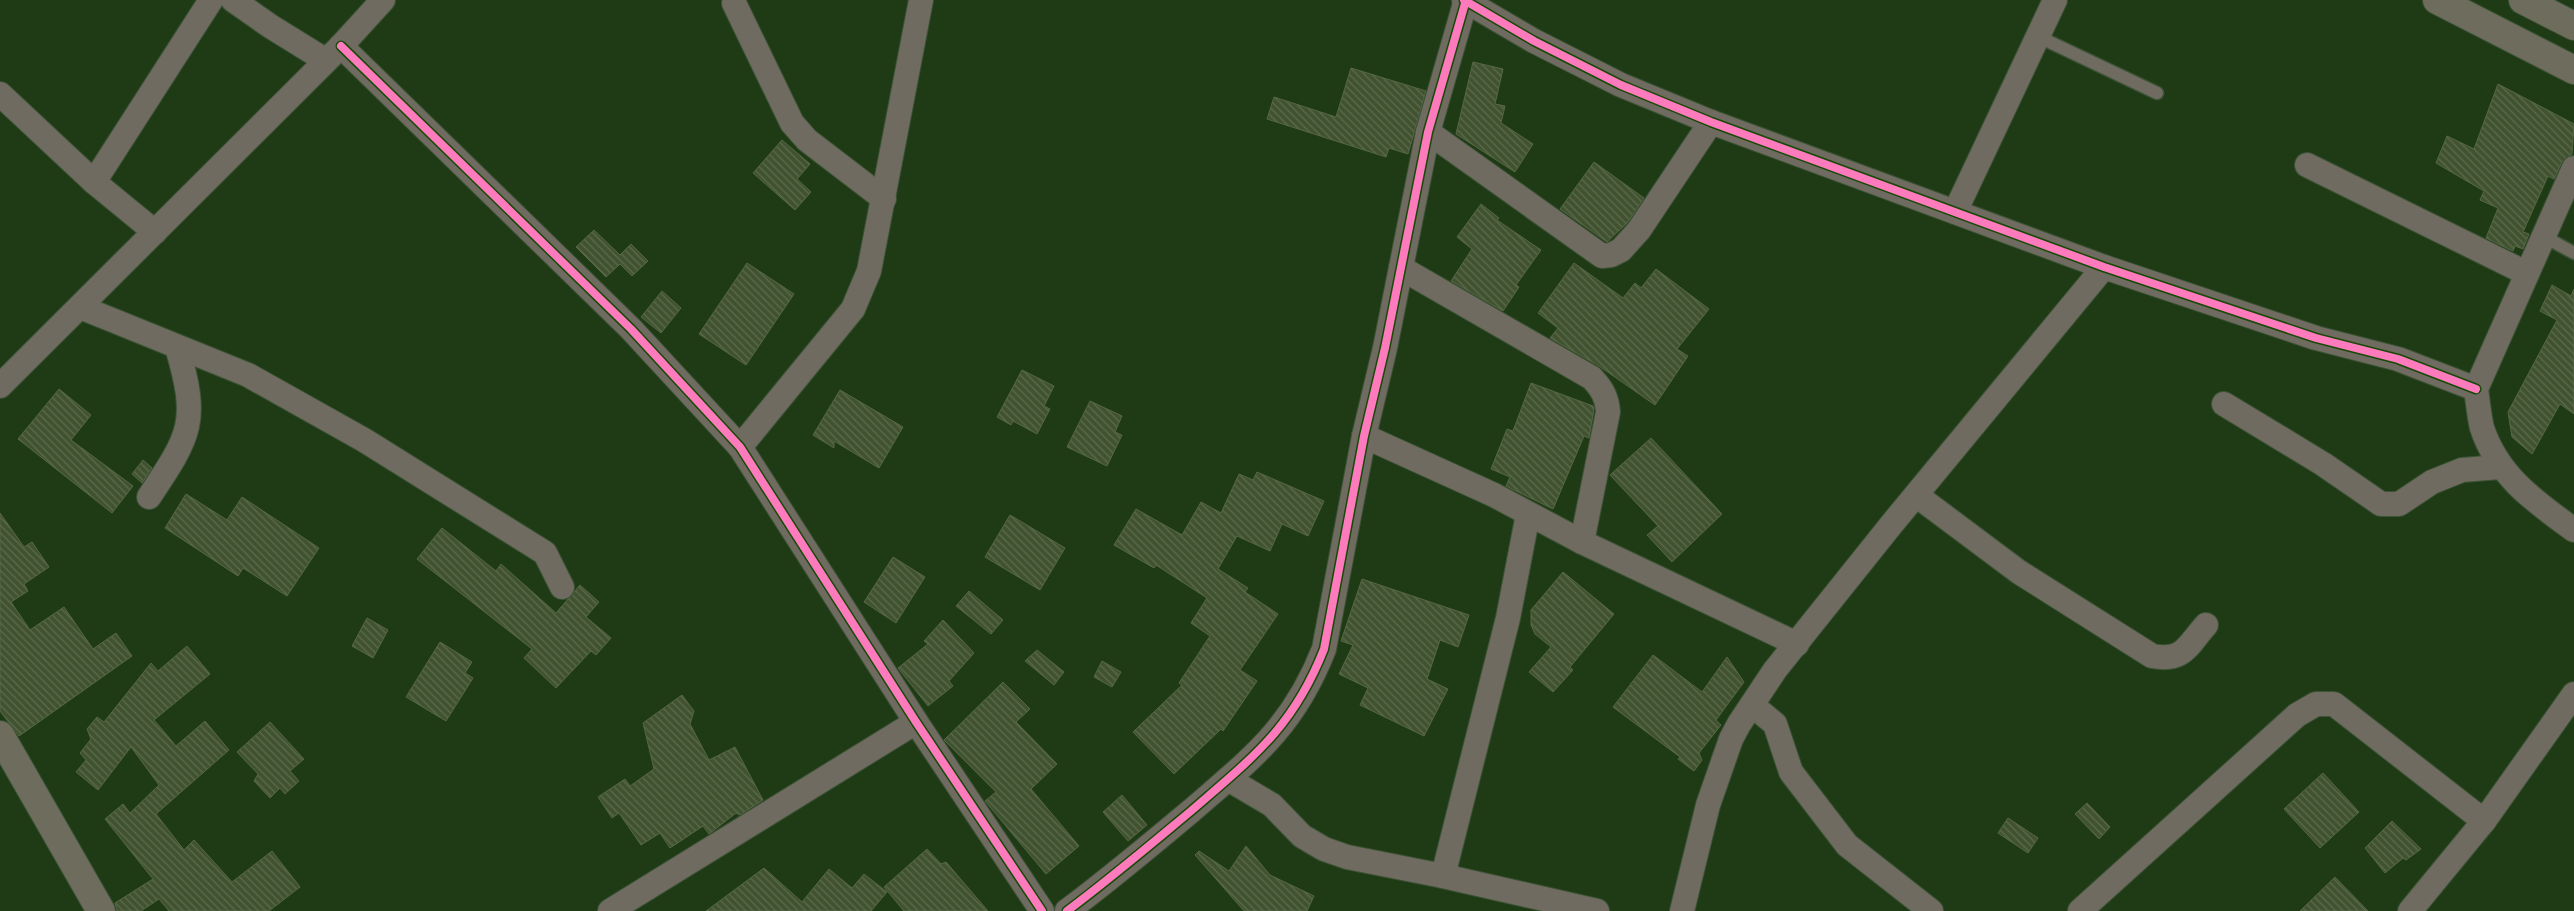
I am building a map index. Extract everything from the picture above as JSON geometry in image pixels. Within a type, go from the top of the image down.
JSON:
[{"type":"main road","points":[[2437,0],[2574,70]]},
{"type":"main road","points":[[2523,0],[2574,26]]},
{"type":"main road","points":[[0,735],[100,911]]},
{"type":"street","points":[[94,182],[212,0]]},
{"type":"street","points":[[233,0],[270,26],[333,53],[631,329],[740,447],[916,722],[1042,911]]},
{"type":"street","points":[[0,386],[333,53],[383,0]]},
{"type":"street","points":[[740,447],[852,309],[869,271],[921,0]]},
{"type":"street","points":[[1067,911],[1120,872],[1228,779],[1277,732],[1313,678],[1324,650],[1364,436],[1386,348],[1428,132],[1465,0],[1534,40],[1620,85],[1711,122],[2104,267],[2316,338],[2398,359],[2476,389]]},
{"type":"street","points":[[1955,212],[2055,0]]},
{"type":"street","points":[[734,3],[792,123],[807,140],[884,199]]},
{"type":"street","points":[[0,94],[94,182],[155,232]]},
{"type":"street","points":[[1428,132],[1602,256],[1611,255],[1621,250],[1639,230],[1711,122]]},
{"type":"street","points":[[2307,165],[2526,273]]},
{"type":"street","points":[[2574,168],[2476,389],[2482,427],[2500,467],[2517,485],[2574,530]]},
{"type":"street","points":[[1682,911],[1708,805],[1731,739],[1752,705],[1775,670],[2104,267]]},
{"type":"street","points":[[1401,268],[1592,378],[1607,398],[1608,412],[1582,542]]},
{"type":"street","points":[[80,307],[248,375],[364,440],[545,553],[562,587]]},
{"type":"street","points":[[149,497],[180,450],[190,421],[188,387],[177,347]]},
{"type":"street","points":[[2224,404],[2323,464],[2381,504],[2399,504],[2432,482],[2462,470],[2500,467]]},
{"type":"street","points":[[1364,436],[1494,495],[1582,542],[1797,644]]},
{"type":"street","points":[[1916,495],[2019,572],[2152,656],[2174,658],[2182,653],[2206,626]]},
{"type":"street","points":[[1443,876],[1508,618],[1528,514]]},
{"type":"street","points":[[2410,911],[2484,821],[2574,694]]},
{"type":"street","points":[[2080,911],[2297,715],[2316,704],[2334,704],[2484,821]]},
{"type":"street","points":[[1752,705],[1775,724],[1791,772],[1847,846],[1931,911]]},
{"type":"street","points":[[610,911],[916,722]]},
{"type":"street","points":[[1228,779],[1272,805],[1302,836],[1324,849],[1382,866],[1443,876],[1597,911]]},
{"type":"lane","points":[[2037,36],[2157,94]]},
{"type":"lane","points":[[2543,236],[2574,253]]},
{"type":"building","points":[[1473,62],[1503,69],[1495,104],[1505,106],[1501,123],[1533,144],[1515,172],[1456,134]]},
{"type":"building","points":[[1351,68],[1426,91],[1408,154],[1389,148],[1386,157],[1267,119],[1274,97],[1336,117]]},
{"type":"building","points":[[2498,84],[2574,124],[2572,154],[2562,162],[2554,179],[2548,176],[2523,232],[2529,234],[2523,249],[2515,246],[2513,251],[2486,238],[2498,208],[2480,200],[2484,191],[2436,163],[2447,136],[2474,149]]},
{"type":"building","points":[[782,140],[810,164],[797,179],[811,192],[795,210],[753,173]]},
{"type":"building","points":[[1594,162],[1644,198],[1628,222],[1607,242],[1560,209]]},
{"type":"building","points":[[1481,204],[1499,218],[1497,220],[1541,250],[1516,285],[1519,287],[1503,311],[1451,281],[1472,249],[1457,237]]},
{"type":"building","points":[[594,230],[620,255],[631,244],[648,261],[632,276],[620,264],[606,277],[576,247]]},
{"type":"building","points":[[747,263],[794,294],[746,365],[699,334]]},
{"type":"building","points":[[1574,263],[1623,298],[1635,283],[1641,288],[1656,269],[1709,309],[1677,349],[1688,356],[1655,405],[1599,366],[1550,338],[1558,328],[1538,313]]},
{"type":"building","points":[[2552,285],[2571,296],[2574,289],[2574,414],[2560,404],[2532,454],[2512,437],[2508,412],[2557,320],[2540,311]]},
{"type":"building","points":[[662,291],[681,308],[661,333],[641,317]]},
{"type":"building","points":[[1022,370],[1054,386],[1044,406],[1050,409],[1037,434],[1013,421],[1011,425],[997,417]]},
{"type":"building","points":[[1531,383],[1593,406],[1594,409],[1589,438],[1584,436],[1553,509],[1506,486],[1510,477],[1491,469],[1507,429],[1513,431]]},
{"type":"building","points":[[59,389],[91,415],[71,440],[133,486],[112,513],[18,439]]},
{"type":"building","points":[[840,390],[903,427],[879,468],[834,441],[834,448],[813,435]]},
{"type":"building","points":[[1090,401],[1122,416],[1115,432],[1122,435],[1107,466],[1067,447]]},
{"type":"building","points":[[1651,438],[1722,514],[1672,562],[1647,535],[1658,526],[1610,475]]},
{"type":"building","points":[[143,460],[152,468],[142,483],[132,474]]},
{"type":"building","points":[[1257,472],[1324,501],[1308,536],[1282,524],[1270,551],[1237,536],[1218,569],[1248,588],[1245,592],[1278,614],[1240,670],[1257,681],[1223,731],[1221,729],[1174,774],[1133,732],[1182,685],[1179,683],[1210,636],[1191,623],[1207,598],[1156,565],[1154,568],[1114,545],[1136,509],[1182,535],[1201,502],[1221,513],[1239,474],[1253,480]]},
{"type":"building","points":[[186,494],[227,520],[242,497],[319,548],[287,596],[243,568],[238,576],[165,528]]},
{"type":"building","points":[[0,513],[24,547],[32,542],[49,567],[24,584],[28,591],[11,602],[30,630],[64,607],[93,649],[116,633],[132,656],[19,736],[0,711]]},
{"type":"building","points":[[1010,515],[1065,548],[1040,590],[985,557]]},
{"type":"building","points":[[442,528],[496,571],[501,564],[556,613],[580,585],[599,602],[586,617],[611,638],[596,655],[591,651],[556,688],[524,658],[532,649],[417,559]]},
{"type":"building","points":[[893,557],[925,577],[896,623],[864,602]]},
{"type":"building","points":[[1563,572],[1614,614],[1570,667],[1573,670],[1553,692],[1529,672],[1551,647],[1535,634],[1531,625],[1531,610]]},
{"type":"building","points":[[1362,579],[1469,615],[1458,647],[1440,640],[1427,679],[1448,689],[1424,736],[1360,705],[1368,688],[1339,674],[1353,645],[1341,641]]},
{"type":"building","points":[[969,591],[1003,620],[991,634],[956,606]]},
{"type":"building","points":[[367,618],[388,630],[373,658],[352,646]]},
{"type":"building","points":[[943,620],[974,653],[949,681],[953,686],[928,706],[898,668],[928,644],[924,641]]},
{"type":"building","points":[[440,642],[472,662],[465,673],[473,678],[446,721],[406,697]]},
{"type":"building","points":[[187,646],[210,674],[154,720],[176,746],[205,721],[229,750],[156,814],[184,850],[194,840],[232,882],[272,851],[300,887],[269,911],[169,911],[159,899],[141,911],[117,911],[115,903],[153,879],[105,819],[123,804],[130,813],[159,785],[131,747],[98,790],[76,772],[86,760],[80,753],[91,739],[87,729],[97,717],[104,722],[151,663],[158,671]]},
{"type":"building","points":[[1037,650],[1064,672],[1054,685],[1025,661]]},
{"type":"building","points":[[1653,655],[1702,692],[1727,657],[1744,682],[1716,720],[1721,725],[1699,753],[1702,760],[1694,771],[1678,759],[1680,757],[1613,707]]},
{"type":"building","points":[[1102,661],[1121,672],[1112,687],[1094,677]]},
{"type":"building","points":[[1003,682],[1030,709],[1016,722],[1057,764],[1031,789],[1079,846],[1046,874],[985,801],[996,792],[944,740]]},
{"type":"building","points":[[682,695],[694,711],[690,724],[709,760],[735,747],[763,800],[740,815],[736,813],[709,834],[703,826],[670,848],[660,833],[641,845],[619,813],[612,818],[598,797],[625,779],[630,786],[654,769],[643,723]]},
{"type":"building","points":[[270,722],[304,759],[290,771],[299,781],[285,794],[280,788],[270,798],[254,781],[258,774],[237,752]]},
{"type":"building","points":[[2323,773],[2359,812],[2320,848],[2284,809]]},
{"type":"building","points":[[1122,795],[1147,825],[1128,841],[1103,812]]},
{"type":"building","points":[[2087,803],[2110,827],[2099,839],[2075,814]]},
{"type":"building","points":[[2008,818],[2038,838],[2028,853],[1998,833]]},
{"type":"building","points":[[2392,821],[2421,849],[2406,860],[2403,858],[2385,873],[2365,848]]},
{"type":"building","points":[[1246,846],[1270,875],[1314,896],[1307,911],[1244,911],[1195,855],[1199,851],[1229,871]]},
{"type":"building","points":[[927,849],[941,864],[946,862],[988,911],[904,911],[884,887]]},
{"type":"building","points":[[764,868],[802,902],[829,869],[852,888],[864,874],[887,892],[871,911],[706,911]]},
{"type":"building","points":[[2335,877],[2368,911],[2300,911]]},
{"type":"cycle path","points":[[1464,0],[1534,41],[1621,85],[1711,122],[2104,267],[2316,338],[2398,359],[2476,389]]},
{"type":"cycle path","points":[[1067,911],[1191,811],[1269,740],[1299,700],[1324,649],[1364,436],[1385,348],[1428,132],[1466,0]]},
{"type":"cycle path","points":[[341,46],[631,329],[740,447],[916,722],[1042,911]]}]
